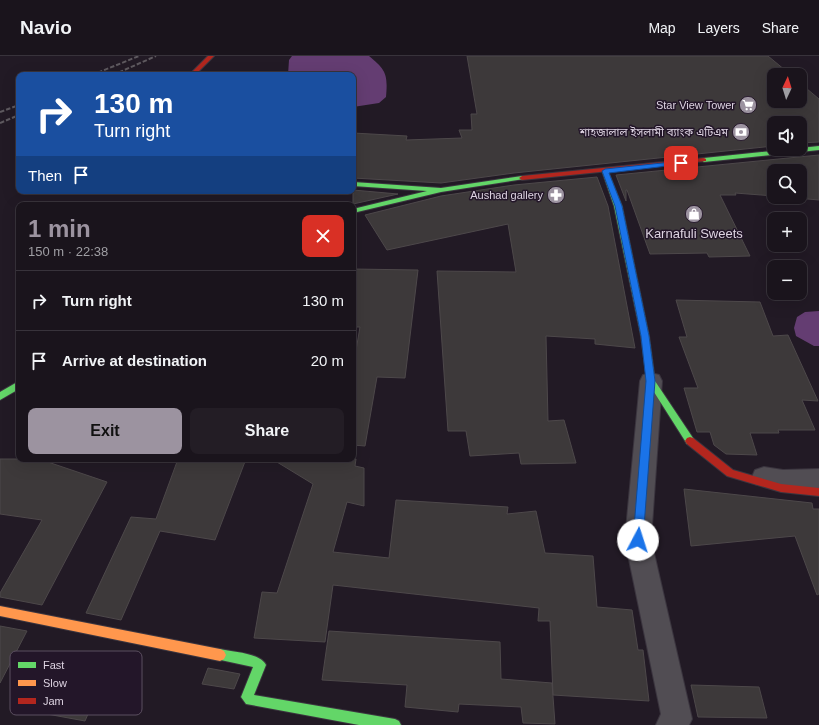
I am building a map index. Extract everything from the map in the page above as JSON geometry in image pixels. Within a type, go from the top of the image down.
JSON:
[{"type":"main road","points":[[195,72],[211,56]]},
{"type":"main road","points":[[356,210],[441,190],[514,179],[605,171],[819,148]]},
{"type":"main road","points":[[605,171],[618,206],[645,336],[651,381],[688,439],[730,473],[781,488],[819,492]]},
{"type":"main road","points":[[356,184],[441,190]]},
{"type":"main road","points":[[0,397],[16,386]]},
{"type":"main road","points":[[0,611],[257,662],[260,665],[247,697],[250,700],[395,725]]},
{"type":"street","points":[[651,381],[638,540],[677,719],[671,725]]},
{"type":"street","points":[[730,473],[783,480],[819,479]]},
{"type":"shaded area","points":[[292,56],[369,56],[385,73],[387,83],[386,97],[379,103],[356,107],[356,72],[288,72],[289,60]]},
{"type":"shaded area","points":[[819,311],[819,346],[814,346],[796,336],[794,328],[797,317],[805,312]]},
{"type":"building","points":[[467,56],[768,56],[783,68],[767,68],[767,108],[807,108],[807,89],[819,99],[819,142],[807,143],[807,116],[767,116],[767,147],[514,173],[441,183],[356,178],[356,133],[407,136],[406,140],[462,138],[459,130],[472,130],[471,114],[477,114]]},
{"type":"building","points":[[819,155],[819,200],[807,199],[807,164],[767,164],[767,195],[735,193],[736,195],[720,195],[750,256],[709,257],[707,253],[650,254],[627,190],[626,201],[616,175]]},
{"type":"building","points":[[597,177],[608,206],[635,348],[595,344],[595,339],[546,336],[548,421],[564,420],[576,463],[521,464],[519,453],[470,456],[466,431],[448,431],[437,271],[516,272],[508,224],[387,250],[365,215],[441,196],[514,185]]},
{"type":"building","points":[[356,190],[398,194],[356,203],[356,202],[353,202],[353,194],[356,194]]},
{"type":"building","points":[[356,269],[418,270],[405,378],[377,377],[365,446],[356,445],[356,350],[360,327],[356,327]]},
{"type":"building","points":[[676,300],[760,302],[773,336],[788,335],[818,401],[802,400],[815,430],[778,430],[779,433],[750,433],[757,455],[726,454],[714,445],[710,432],[697,432],[684,388],[698,388],[679,337],[687,337]]},
{"type":"building","points":[[0,459],[16,459],[16,462],[48,462],[107,482],[42,605],[0,597],[0,593],[42,520],[0,514]]},
{"type":"building","points":[[177,462],[245,462],[215,540],[160,531],[121,620],[86,613],[131,517],[156,519]]},
{"type":"building","points":[[277,462],[356,462],[355,466],[364,468],[364,506],[347,502],[333,552],[389,558],[396,500],[508,507],[507,514],[536,511],[545,553],[593,556],[597,607],[632,610],[638,650],[643,650],[649,701],[553,695],[550,621],[538,621],[539,608],[333,585],[325,642],[254,638],[262,592],[277,593],[313,484]]},
{"type":"building","points":[[684,489],[812,503],[813,509],[819,509],[819,594],[817,595],[795,536],[691,546]]},
{"type":"building","points":[[0,626],[27,631],[17,651],[10,651],[10,664],[0,683]]},
{"type":"building","points":[[329,631],[500,642],[501,679],[552,683],[555,724],[523,723],[521,707],[459,704],[458,712],[405,707],[407,685],[322,680]]},
{"type":"building","points":[[208,668],[240,674],[234,689],[202,684]]},
{"type":"building","points":[[691,685],[759,687],[767,718],[698,717]]},
{"type":"building","points":[[52,715],[88,715],[85,721]]},
{"type":"railway","points":[[99,72],[139,56]]},
{"type":"railway","points":[[120,72],[156,56]]},
{"type":"railway","points":[[0,112],[16,106]]},
{"type":"railway","points":[[0,123],[16,116]]},
{"type":"traffic: fast","points":[[704,160],[819,148]]},
{"type":"traffic: fast","points":[[605,171],[618,206],[645,336],[651,381],[690,441]]},
{"type":"traffic: fast","points":[[356,210],[441,190],[522,178]]},
{"type":"traffic: fast","points":[[356,184],[441,190]]},
{"type":"traffic: fast","points":[[0,397],[16,386]]},
{"type":"traffic: fast","points":[[220,655],[257,662],[260,665],[247,697],[250,700],[395,725]]},
{"type":"traffic: slow","points":[[0,611],[220,655]]},
{"type":"traffic: jam","points":[[195,72],[211,56]]},
{"type":"traffic: jam","points":[[522,178],[704,160]]},
{"type":"traffic: jam","points":[[690,441],[730,473],[781,488],[819,492]]},
{"type":"place","name":"Star View Tower","points":[[748,105]]},
{"type":"place","name":"শাহজালাল ইসলামী ব্যাংক এটিএম","points":[[741,132]]},
{"type":"place","name":"Aushad gallery","points":[[556,195]]},
{"type":"place","name":"Karnafuli Sweets","points":[[694,214]]},
{"type":"route","points":[[638,540],[651,381],[645,336],[618,206],[605,171],[681,163]]}]
